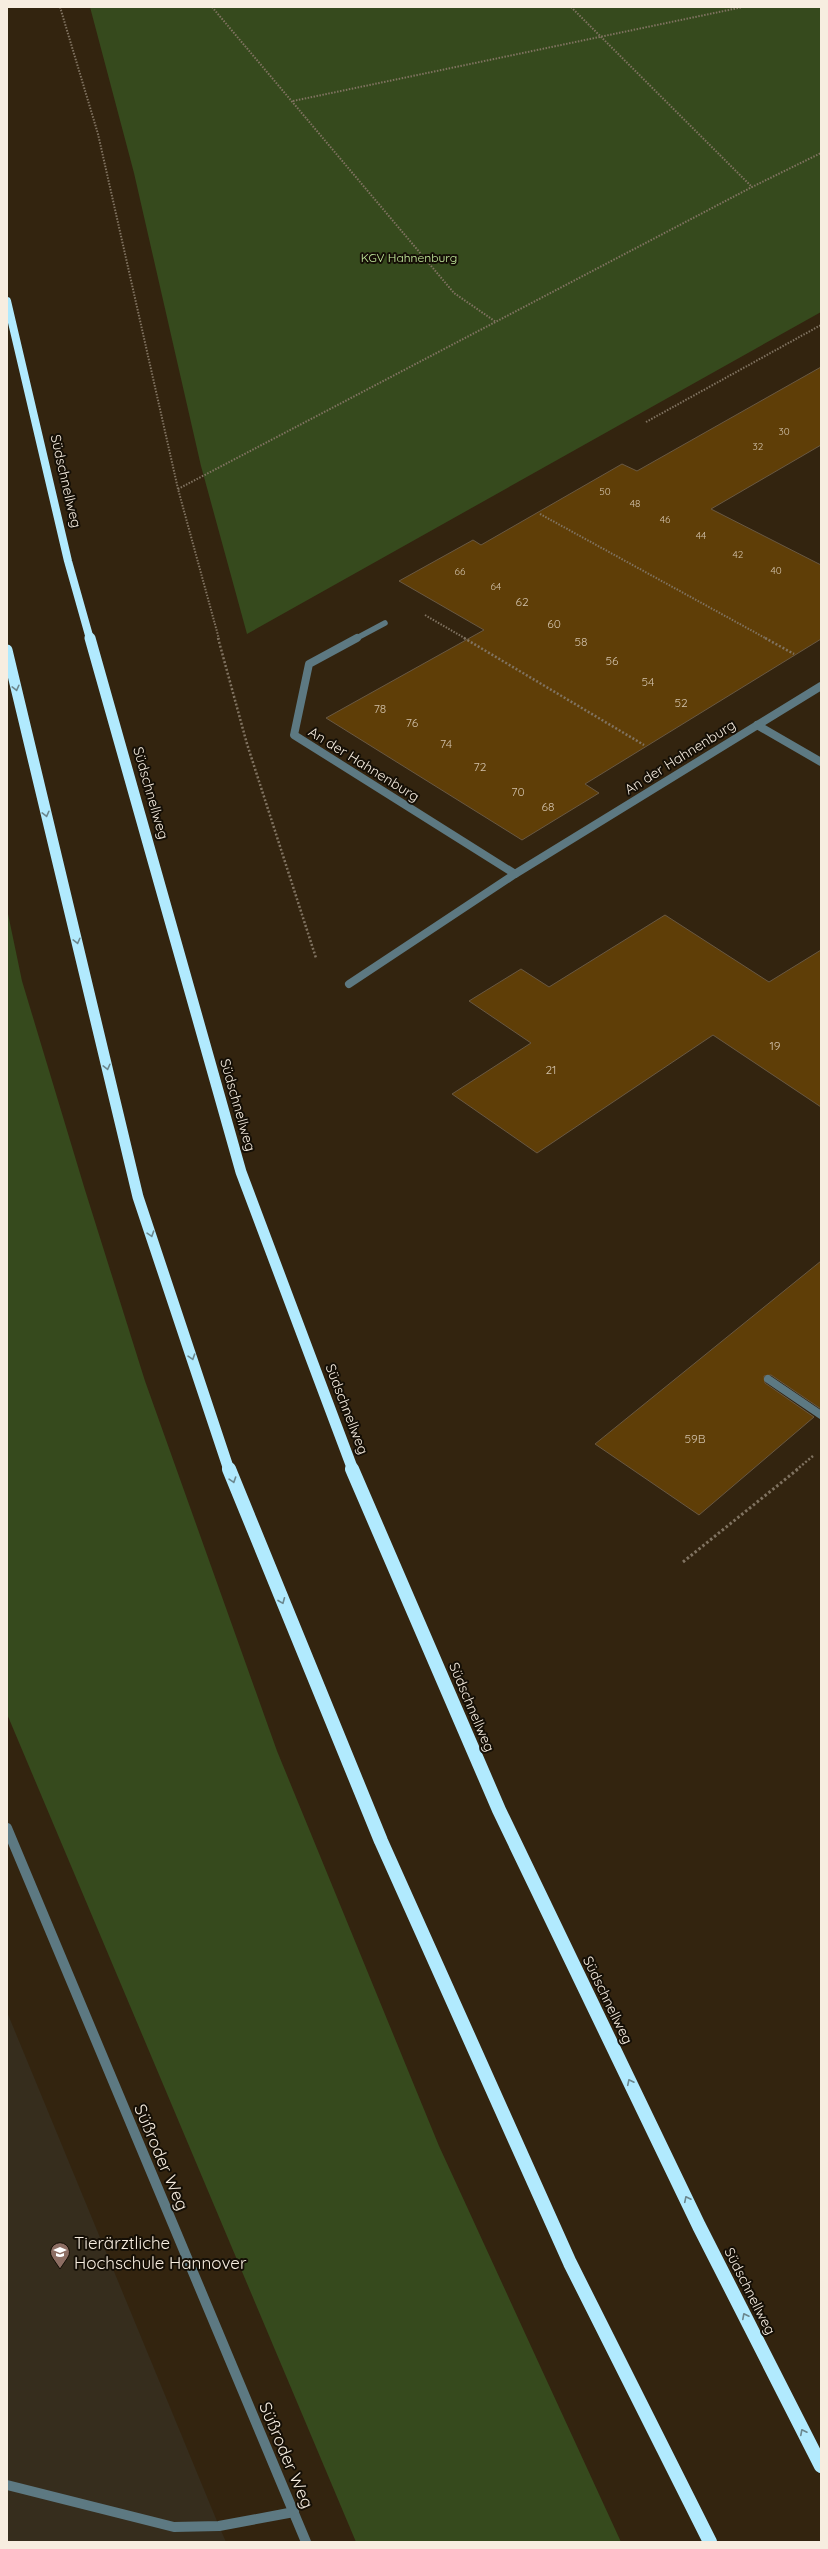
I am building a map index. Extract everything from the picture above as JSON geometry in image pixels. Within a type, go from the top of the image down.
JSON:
[{"type":"highway","name":"Südschnellweg","points":[[7,301],[68,561],[241,1172],[352,1468],[499,1810],[696,2218],[821,2466]]},
{"type":"highway","points":[[7,650],[138,1197],[237,1492],[381,1841],[570,2263],[710,2542]]},
{"type":"street","name":"An der Hahnenburg","points":[[385,623],[309,664],[294,735],[515,874]]},
{"type":"street","name":"An der Hahnenburg","points":[[349,984],[515,874],[821,686]]},
{"type":"street","name":"An der Hahnenburg","points":[[757,726],[821,762]]},
{"type":"street","points":[[768,1379],[821,1415]]},
{"type":"street","name":"Süßroder Weg","points":[[7,1828],[306,2542]]},
{"type":"street","points":[[7,2485],[174,2527],[219,2526],[294,2512]]},
{"type":"path","points":[[60,7],[98,134],[178,489],[247,744],[329,999],[349,984]]},
{"type":"path","points":[[212,7],[454,293],[496,322]]},
{"type":"path","points":[[571,7],[752,187]]},
{"type":"path","points":[[293,101],[743,7]]},
{"type":"path","points":[[178,489],[752,187],[821,153]]},
{"type":"path","points":[[646,422],[821,325]]},
{"type":"path","points":[[540,514],[800,658]]},
{"type":"path","points":[[385,623],[424,615],[685,770]]},
{"type":"path","points":[[683,1562],[815,1454]]},
{"type":"shaded area","name":"Tierärztliche Hochschule Hannover","points":[[7,2012],[219,2526],[226,2542],[7,2542]]},
{"type":"green space","name":"KGV Hahnenburg","points":[[90,7],[821,7],[821,312],[247,634],[201,466],[134,173]]},
{"type":"green space","points":[[7,909],[22,981],[85,1190],[145,1381],[277,1751],[439,2146],[621,2542],[356,2542],[7,1714]]},
{"type":"building","points":[[821,367],[821,445],[711,509],[821,565],[821,639],[585,784],[599,793],[522,840],[326,718],[484,630],[399,581],[473,540],[481,545],[622,464],[637,471]]},
{"type":"building","points":[[665,915],[769,982],[821,950],[821,1107],[713,1035],[537,1153],[452,1094],[531,1043],[469,1001],[521,969],[549,987]]},
{"type":"building","points":[[821,1261],[821,1409],[771,1375],[764,1376],[765,1383],[814,1417],[699,1515],[595,1444]]},
{"type":"place","name":"Tierärztliche Hochschule Hannover","points":[[60,2269]]}]
